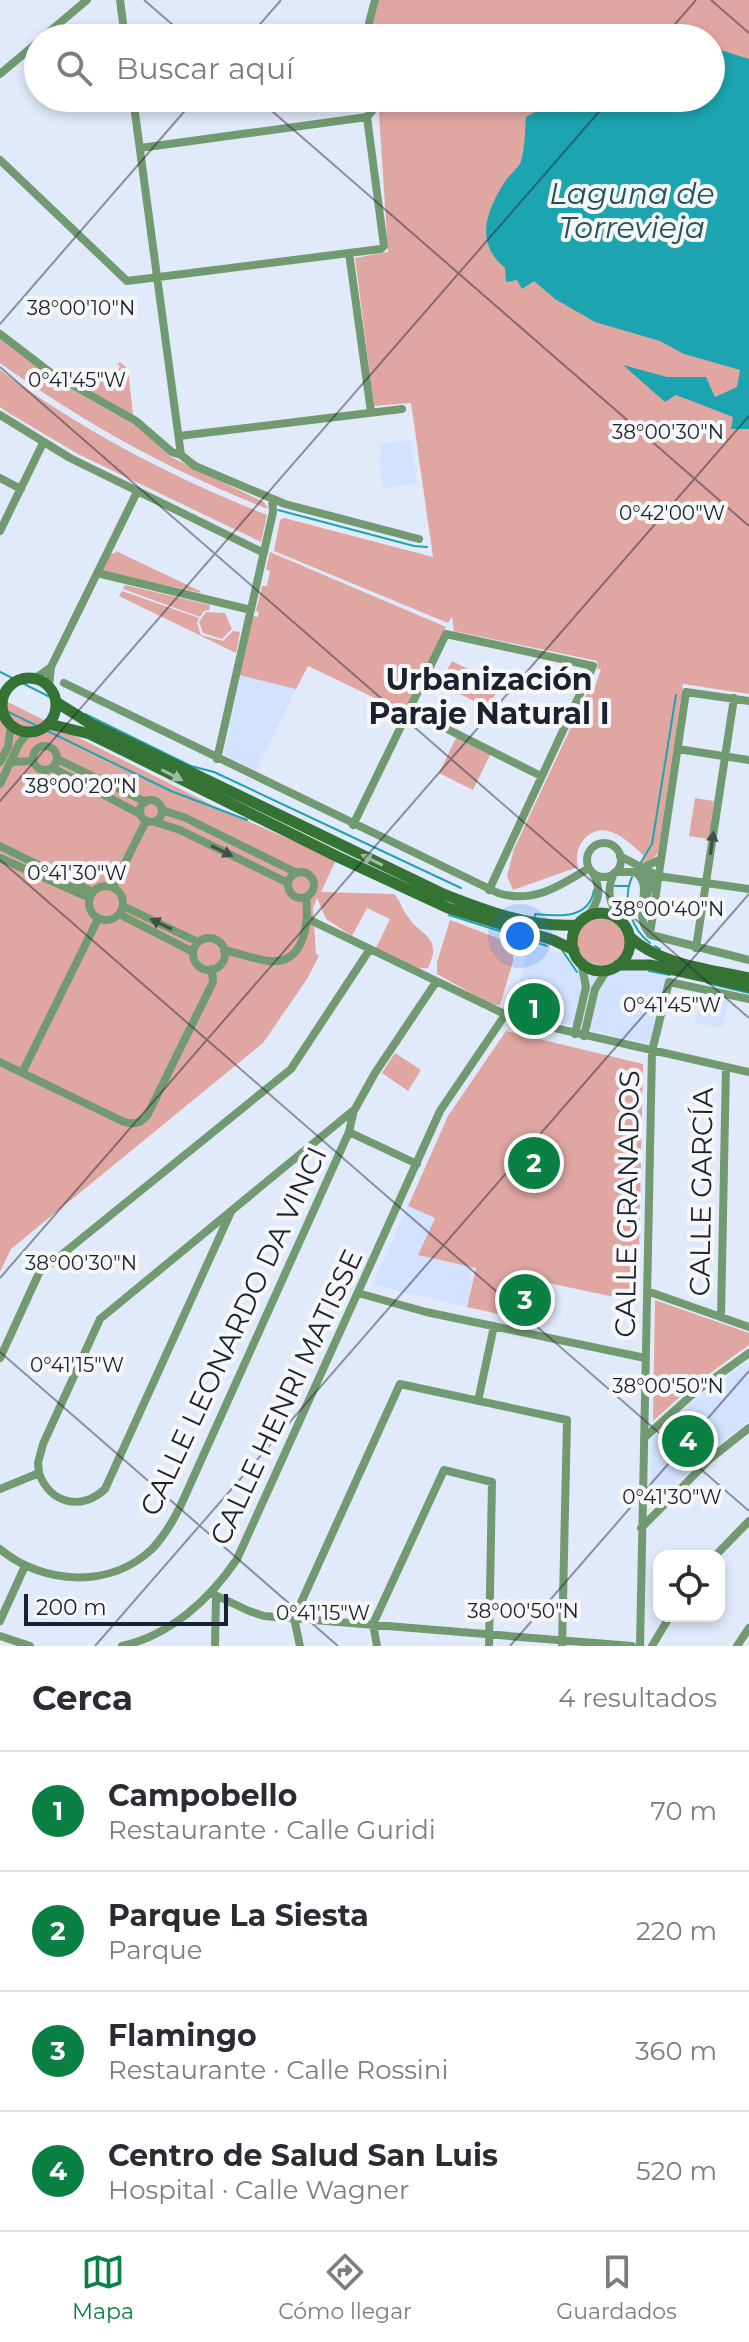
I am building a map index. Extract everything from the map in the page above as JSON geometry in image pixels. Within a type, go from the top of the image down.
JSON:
[{"type":"main road","points":[[0,678],[12,683]]},
{"type":"main road","points":[[22,678],[36,678],[49,686],[56,702],[54,717],[41,730],[28,732],[11,725],[3,714],[1,701],[12,683],[22,678]]},
{"type":"main road","points":[[56,702],[91,724],[441,893],[476,907],[536,924],[556,927],[577,925]]},
{"type":"main road","points":[[49,724],[90,734],[448,908],[553,940],[574,950]]},
{"type":"main road","points":[[749,978],[651,952],[630,937],[620,919],[604,913],[588,916],[577,925],[572,940],[581,962],[593,969],[651,965],[749,987]]},
{"type":"main road","points":[[612,968],[627,955],[630,937]]},
{"type":"street","points":[[59,24],[87,0]]},
{"type":"street","points":[[120,0],[123,24]]},
{"type":"street","points":[[369,24],[375,0]]},
{"type":"street","points":[[0,74],[24,54]]},
{"type":"street","points":[[135,112],[181,455]]},
{"type":"street","points":[[140,148],[367,117],[371,112]]},
{"type":"street","points":[[0,160],[127,281],[381,249],[384,245],[367,117]]},
{"type":"street","points":[[349,253],[371,412]]},
{"type":"street","points":[[0,334],[51,373],[136,421],[172,452],[195,466],[272,499],[419,539]]},
{"type":"street","points":[[179,436],[402,409]]},
{"type":"street","points":[[0,415],[43,443],[264,553]]},
{"type":"street","points":[[0,531],[3,518],[43,443]]},
{"type":"street","points":[[0,478],[21,489]]},
{"type":"street","points":[[49,686],[51,667],[137,492]]},
{"type":"street","points":[[217,759],[274,509],[272,499]]},
{"type":"street","points":[[97,573],[251,610]]},
{"type":"street","points":[[353,825],[446,634],[593,666],[489,890]]},
{"type":"street","points":[[36,678],[51,667]]},
{"type":"street","points":[[64,683],[489,890],[514,897],[536,896],[591,870]]},
{"type":"street","points":[[650,934],[688,692],[749,701]]},
{"type":"street","points":[[696,948],[734,698]]},
{"type":"street","points":[[409,710],[541,776]]},
{"type":"street","points":[[0,784],[11,725]]},
{"type":"street","points":[[3,759],[28,732]]},
{"type":"street","points":[[55,764],[53,749],[46,746],[35,751],[33,761],[42,770],[55,764],[146,802]]},
{"type":"street","points":[[678,749],[749,760]]},
{"type":"street","points":[[3,759],[33,761]]},
{"type":"street","points":[[55,764],[147,819],[180,830],[288,883],[293,895],[306,897],[312,892],[314,884],[305,872],[297,873],[186,818],[162,810],[154,800],[142,804],[147,819],[113,887]]},
{"type":"street","points":[[147,819],[162,815],[162,810]]},
{"type":"street","points":[[588,916],[596,905],[599,893],[588,854],[598,844],[612,845],[620,856],[658,876],[749,889]]},
{"type":"street","points":[[0,846],[91,895]]},
{"type":"street","points":[[620,856],[609,895],[620,919]]},
{"type":"street","points":[[0,858],[91,895]]},
{"type":"street","points":[[643,868],[661,859]]},
{"type":"street","points":[[641,906],[651,884],[643,868]]},
{"type":"street","points":[[591,870],[603,877],[630,871],[641,878],[645,887],[641,921],[650,934],[749,960]]},
{"type":"street","points":[[288,883],[297,873]]},
{"type":"street","points":[[99,886],[113,887],[121,894],[121,910],[111,920],[98,919],[91,913],[91,895],[99,886]]},
{"type":"street","points":[[224,950],[271,961],[283,958],[301,942],[308,919],[306,897]]},
{"type":"street","points":[[121,910],[198,942]]},
{"type":"street","points":[[121,910],[193,952]]},
{"type":"street","points":[[22,1073],[98,919]]},
{"type":"street","points":[[308,919],[505,1015],[579,1035],[749,1072]]},
{"type":"street","points":[[209,937],[218,940],[224,950],[220,965],[212,969],[203,969],[196,964],[193,952],[198,942],[209,937]]},
{"type":"street","points":[[0,1358],[39,1273],[291,1069],[370,949]]},
{"type":"street","points":[[579,1035],[586,987],[581,962]]},
{"type":"street","points":[[579,1035],[595,989],[612,968]]},
{"type":"street","points":[[0,1062],[124,1122],[134,1124],[141,1121],[148,1114],[213,982],[212,969]]},
{"type":"street","points":[[232,1210],[105,1489],[84,1503],[69,1502],[50,1492],[39,1473],[43,1444],[100,1319],[217,1223],[232,1210],[355,1109],[375,1073],[436,982]]},
{"type":"street","name":"CALLE GRANADOS","points":[[640,1646],[652,1051],[669,982],[749,999]]},
{"type":"street","name":"CALLE HENRI MATISSE","points":[[129,1645],[175,1622],[213,1594],[226,1575],[245,1543],[440,1111],[505,1015]]},
{"type":"street","name":"CALLE GARCÍA","points":[[721,1317],[726,1067]]},
{"type":"street","name":"CALLE LEONARDO DA VINCI","points":[[0,1549],[25,1566],[67,1577],[96,1576],[133,1562],[153,1548],[162,1537],[180,1507],[349,1132],[355,1109]]},
{"type":"street","points":[[349,1132],[417,1164]]},
{"type":"street","points":[[217,1223],[220,1238]]},
{"type":"street","points":[[206,1268],[217,1223]]},
{"type":"street","points":[[647,1291],[749,1327]]},
{"type":"street","points":[[358,1293],[408,1308],[645,1358]]},
{"type":"street","points":[[478,1401],[494,1326]]},
{"type":"street","points":[[644,1438],[695,1392],[749,1353]]},
{"type":"street","points":[[300,1646],[294,1618],[400,1384],[568,1421],[562,1643]]},
{"type":"street","points":[[641,1529],[705,1464],[749,1428]]},
{"type":"street","points":[[377,1646],[373,1624],[444,1470],[491,1481],[489,1646]]},
{"type":"street","points":[[0,1489],[39,1473]]},
{"type":"street","points":[[721,1550],[749,1521]]},
{"type":"street","points":[[0,1621],[25,1566]]},
{"type":"street","points":[[215,1646],[213,1594],[256,1614],[562,1643],[632,1646]]},
{"type":"street","points":[[652,1646],[666,1622]]},
{"type":"street","points":[[737,1646],[749,1628]]},
{"type":"street","points":[[0,1636],[30,1646]]},
{"type":"shaded area","points":[[379,0],[749,0],[749,694],[683,684],[658,853],[649,864],[641,864],[645,857],[622,838],[606,830],[591,833],[585,838],[578,851],[578,867],[513,890],[507,876],[514,849],[587,693],[592,695],[601,669],[598,669],[597,661],[454,631],[452,617],[448,623],[274,551],[280,520],[284,518],[433,557],[411,403],[374,406],[355,258],[388,252],[379,112],[725,112],[725,24],[373,24]]},
{"type":"shaded area","points":[[0,339],[55,380],[138,427],[173,458],[264,502],[268,509],[163,462],[65,406],[0,363]]},
{"type":"shaded area","points":[[120,362],[128,369],[133,415],[87,389],[120,367]]},
{"type":"shaded area","points":[[0,370],[63,413],[129,451],[196,485],[267,515],[261,542],[78,454],[7,412],[0,407]]},
{"type":"shaded area","points":[[411,440],[417,484],[383,488],[379,459],[382,452],[378,444]]},
{"type":"shaded area","points":[[116,551],[201,593],[102,571],[110,552],[114,554]]},
{"type":"shaded area","points":[[270,552],[446,627],[404,712],[308,666],[296,689],[239,675],[253,616],[258,617],[259,612],[256,611],[262,586],[267,586],[270,571],[266,569]]},
{"type":"shaded area","points":[[125,585],[210,605],[209,610],[200,617],[123,589]]},
{"type":"shaded area","points":[[122,591],[199,618],[197,623],[201,635],[223,641],[233,631],[240,632],[236,653],[119,596]]},
{"type":"shaded area","points":[[206,612],[225,613],[232,629],[222,639],[203,633],[199,622]]},
{"type":"shaded area","points":[[452,661],[500,685],[488,708],[440,684]]},
{"type":"shaded area","points":[[241,675],[296,689],[256,771],[224,754]]},
{"type":"shaded area","points":[[0,698],[218,808],[336,860],[321,892],[394,894],[413,924],[429,938],[433,950],[428,968],[401,962],[376,948],[390,919],[367,908],[352,936],[326,919],[317,898],[313,908],[316,954],[319,956],[263,1043],[11,1249],[0,1272]]},
{"type":"shaded area","points":[[456,738],[490,755],[473,790],[439,773]]},
{"type":"shaded area","points":[[695,798],[714,801],[709,839],[689,836]]},
{"type":"shaded area","points":[[601,917],[618,924],[625,941],[618,958],[601,965],[584,958],[577,941],[584,924]]},
{"type":"shaded area","points":[[450,920],[513,944],[513,961],[500,1005],[492,1005],[437,974],[437,962]]},
{"type":"shaded area","points":[[528,945],[565,954],[578,973],[605,978],[622,969],[649,969],[649,973],[675,978],[658,1046],[513,1012]]},
{"type":"shaded area","points":[[703,993],[729,999],[722,1028],[695,1022]]},
{"type":"shaded area","points":[[506,1031],[643,1064],[638,1302],[520,1277],[510,1317],[467,1307],[476,1268],[418,1255],[435,1218],[408,1206],[448,1116]]},
{"type":"shaded area","points":[[395,1053],[421,1070],[408,1091],[382,1073]]},
{"type":"shaded area","points":[[408,1206],[435,1218],[418,1255],[472,1267],[470,1279],[473,1280],[467,1307],[372,1285]]},
{"type":"shaded area","points":[[655,1300],[749,1333],[749,1345],[691,1387],[653,1421]]},
{"type":"shaded area","points":[[746,1363],[749,1367],[749,1420],[704,1456],[650,1510],[652,1439],[698,1397]]},
{"type":"water","name":"Laguna de Torrevieja","points":[[725,51],[749,59],[749,429],[731,429],[733,417],[676,395],[665,402],[623,365],[667,377],[706,377],[715,397],[737,387],[740,370],[684,354],[660,341],[595,322],[555,299],[534,281],[522,289],[517,280],[506,282],[505,268],[489,248],[486,226],[493,203],[521,161],[526,117],[535,112],[725,112]]},
{"type":"waterway","points":[[278,510],[427,547]]},
{"type":"waterway","points":[[0,672],[54,699]]},
{"type":"waterway","points":[[641,862],[652,844],[676,695]]},
{"type":"waterway","points":[[0,708],[171,791],[247,820]]},
{"type":"waterway","points":[[85,714],[191,766],[214,772],[461,888]]},
{"type":"waterway","points":[[632,877],[628,895],[630,913],[638,930],[650,943]]},
{"type":"waterway","points":[[615,886],[628,886]]},
{"type":"waterway","points":[[535,916],[579,911],[586,907],[594,890]]},
{"type":"waterway","points":[[449,915],[547,946]]},
{"type":"waterway","points":[[655,946],[660,949]]},
{"type":"waterway","points":[[562,950],[577,972]]},
{"type":"waterway","points":[[649,971],[670,975]]},
{"type":"waterway","points":[[707,983],[749,993]]},
{"type":"place","name":"Campobello","points":[[534,1009]]},
{"type":"place","name":"Parque La Siesta","points":[[534,1163]]},
{"type":"place","name":"Flamingo","points":[[525,1300]]},
{"type":"place","name":"Centro de Salud San Luis","points":[[688,1441]]},
{"type":"district","name":"Urbanización Paraje Natural I","points":[[489,697]]}]
